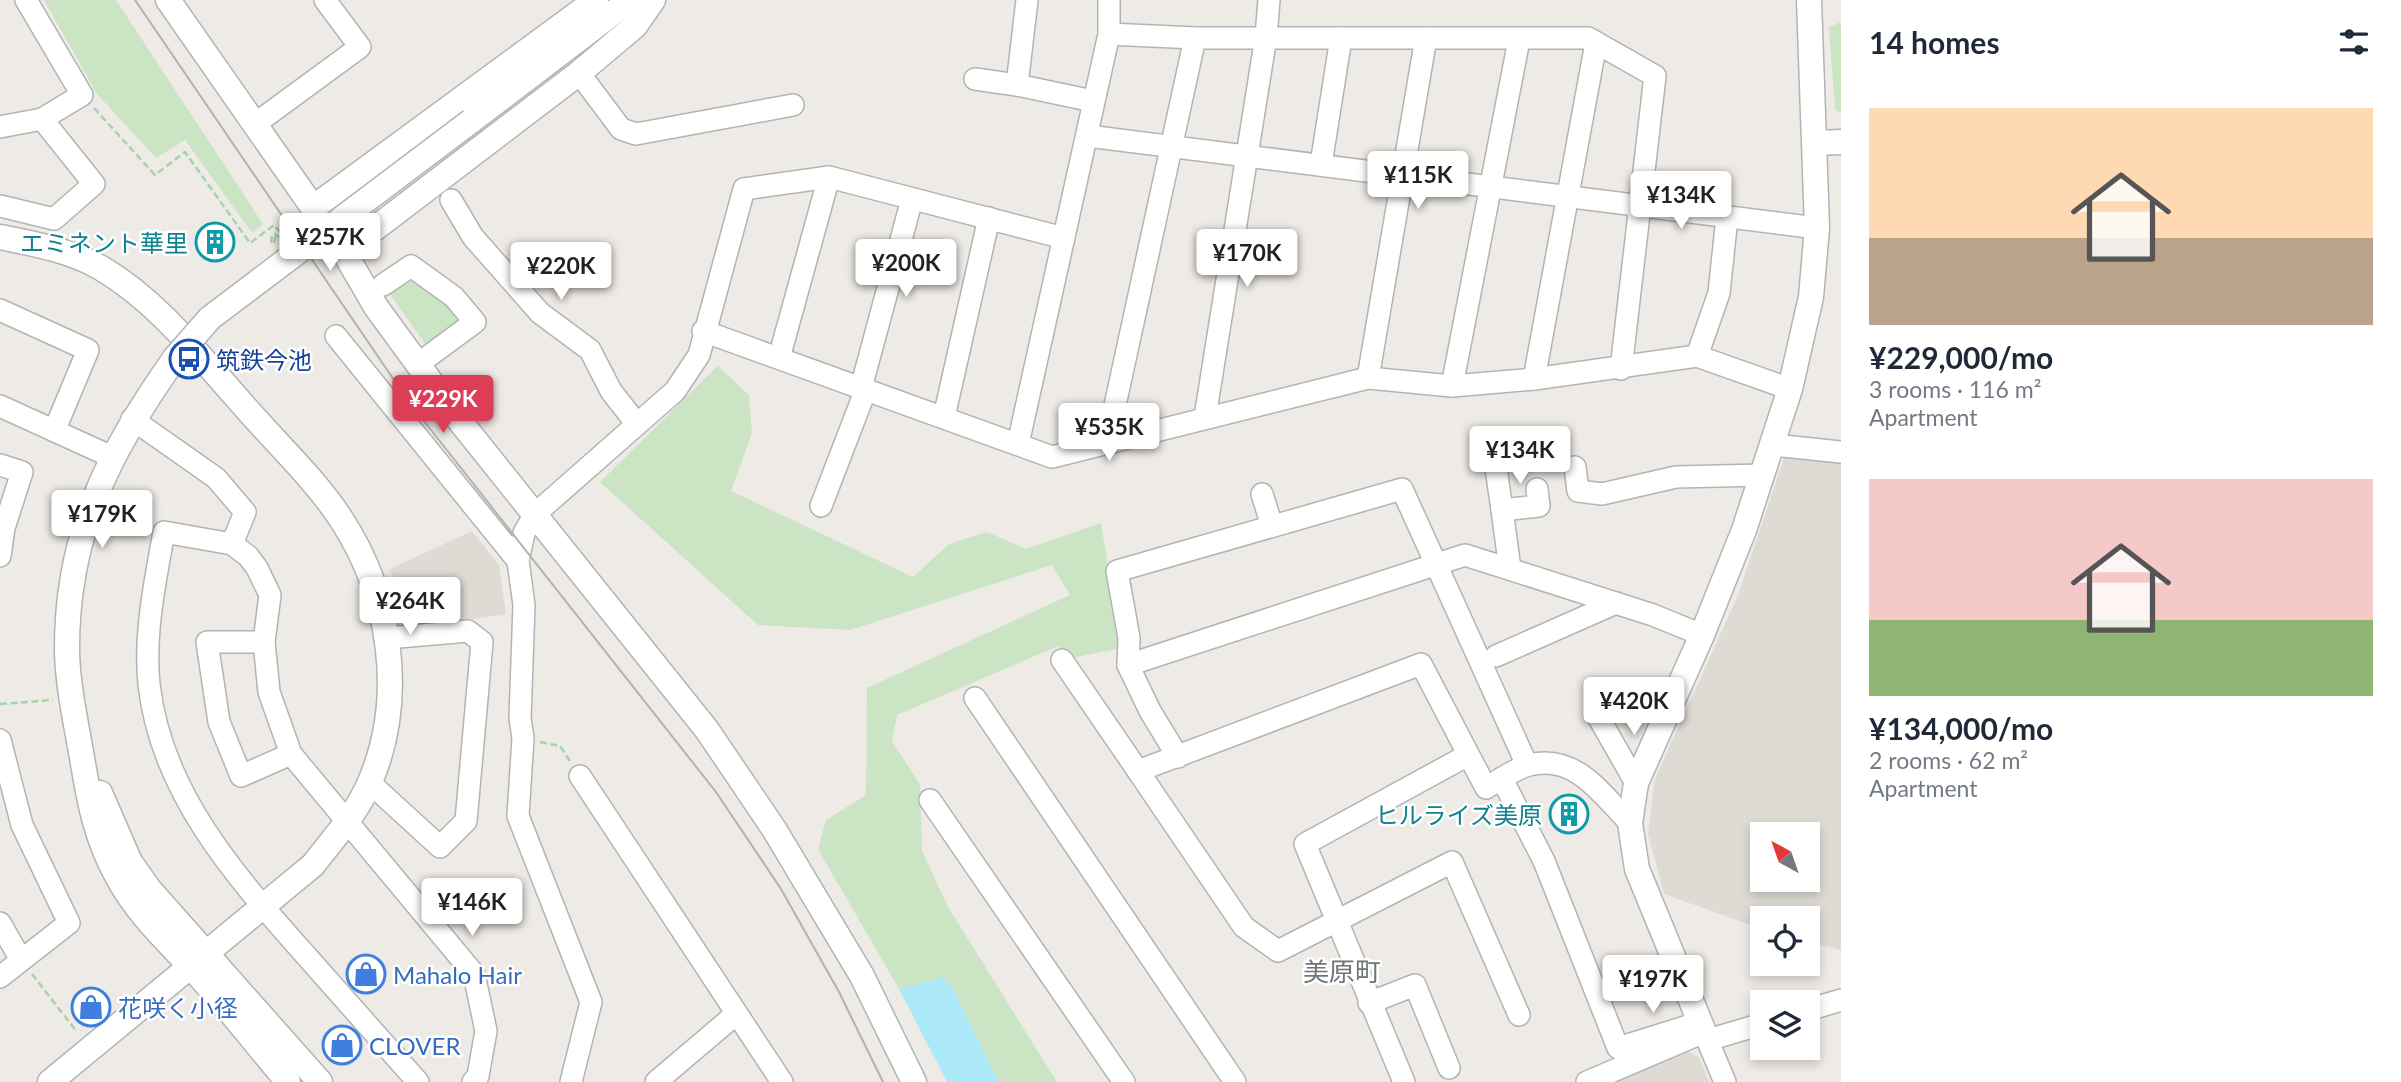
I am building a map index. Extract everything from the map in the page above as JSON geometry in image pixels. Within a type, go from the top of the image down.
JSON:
[{"type":"street","points":[[0,127],[42,119],[82,95],[26,0]]},
{"type":"street","points":[[167,0],[344,252],[376,307],[418,364],[707,730],[774,829],[862,976],[914,1082]]},
{"type":"street","points":[[255,124],[360,47],[326,0]]},
{"type":"street","points":[[313,208],[596,0]]},
{"type":"street","points":[[320,1082],[199,960],[163,941],[118,878],[99,836],[85,791],[70,696],[67,652],[77,552],[112,457],[132,419],[174,358],[211,318],[630,0]]},
{"type":"street","points":[[344,252],[579,72],[635,26],[653,0]]},
{"type":"street","points":[[1017,85],[1027,0]]},
{"type":"street","points":[[1018,444],[1109,34],[1109,0]]},
{"type":"street","points":[[1205,417],[1266,37],[1269,0]]},
{"type":"street","points":[[1726,1082],[1637,870],[1630,823],[1636,783],[1702,635],[1763,475],[1790,388],[1811,297],[1817,228],[1809,0]]},
{"type":"street","points":[[1109,34],[1195,38],[1588,38],[1655,76],[1621,369]]},
{"type":"street","points":[[1321,164],[1341,37]]},
{"type":"street","points":[[1107,442],[1195,38]]},
{"type":"street","points":[[1368,377],[1426,38]]},
{"type":"street","points":[[1452,386],[1519,40]]},
{"type":"street","points":[[1534,379],[1596,43]]},
{"type":"street","points":[[579,72],[621,129],[636,134],[793,105]]},
{"type":"street","points":[[975,79],[1093,101]]},
{"type":"street","points":[[0,206],[54,219],[94,184],[42,119]]},
{"type":"street","points":[[1088,136],[1817,228]]},
{"type":"street","points":[[1815,143],[1841,142]]},
{"type":"street","points":[[570,1082],[591,1002],[518,816],[523,738],[520,718],[524,605],[518,561],[524,533],[534,514],[635,423],[675,391],[699,355],[703,331],[744,189],[829,177],[1064,238]]},
{"type":"street","points":[[779,358],[829,177]]},
{"type":"street","points":[[821,506],[863,388],[912,199]]},
{"type":"street","points":[[452,200],[473,237],[540,313],[590,350],[611,391],[635,423]]},
{"type":"street","points":[[1697,356],[1719,293],[1727,216]]},
{"type":"street","points":[[944,417],[989,218]]},
{"type":"street","points":[[0,237],[53,248],[100,267],[141,296],[168,321],[340,517],[361,552],[387,638],[391,692],[385,736],[370,783],[346,822],[313,865],[50,1082]]},
{"type":"street","points":[[383,285],[411,266],[454,297],[475,322],[418,364]]},
{"type":"street","points":[[0,310],[88,350],[55,429]]},
{"type":"street","points":[[703,331],[1052,457],[1368,377],[1452,386],[1621,369],[1697,356],[1790,388]]},
{"type":"street","points":[[336,335],[518,561]]},
{"type":"street","points":[[0,406],[112,457]]},
{"type":"street","points":[[132,419],[216,478],[245,512],[232,544]]},
{"type":"street","points":[[1773,441],[1783,446],[1841,452]]},
{"type":"street","points":[[0,464],[22,472],[4,528],[0,556]]},
{"type":"street","points":[[1575,467],[1578,491],[1602,494],[1676,477],[1763,475]]},
{"type":"street","points":[[1496,468],[1510,569]]},
{"type":"street","points":[[1178,757],[1150,711],[1128,665],[1129,638],[1117,571],[1402,489],[1527,765]]},
{"type":"street","points":[[1502,510],[1539,506],[1537,489]]},
{"type":"street","points":[[1262,494],[1272,526]]},
{"type":"street","points":[[418,1082],[264,908],[207,836],[184,798],[164,744],[149,685],[149,611],[164,532],[232,544],[248,556],[257,568],[270,595],[264,642],[269,692],[291,754],[474,974],[486,1031],[478,1076],[473,1082]]},
{"type":"street","points":[[1128,665],[1465,555],[1616,603],[1702,635]]},
{"type":"street","points":[[1496,656],[1616,603]]},
{"type":"street","points":[[370,783],[440,847],[466,821],[482,642],[468,631],[387,638]]},
{"type":"street","points":[[264,642],[207,642],[219,722],[242,776],[291,754]]},
{"type":"street","points":[[1062,660],[1244,927],[1278,951],[1452,863],[1519,1015]]},
{"type":"street","points":[[1138,771],[1421,664],[1486,788],[1527,765],[1550,762],[1578,771],[1593,783],[1630,823]]},
{"type":"street","points":[[975,698],[1236,1082]]},
{"type":"street","points":[[1596,713],[1636,783]]},
{"type":"street","points":[[0,740],[22,825],[69,923],[0,977]]},
{"type":"street","points":[[1404,1082],[1305,845],[1468,754]]},
{"type":"street","points":[[580,776],[782,1082]]},
{"type":"street","points":[[1502,779],[1544,861],[1618,1048],[1704,1031],[1750,1025]]},
{"type":"street","points":[[930,800],[1124,1082]]},
{"type":"street","points":[[0,923],[22,960]]},
{"type":"street","points":[[199,960],[288,1082]]},
{"type":"street","points":[[1369,1003],[1415,985],[1449,1068]]},
{"type":"street","points":[[1820,1006],[1841,1000]]},
{"type":"street","points":[[656,1082],[736,1014]]},
{"type":"street","points":[[1587,1082],[1704,1031]]},
{"type":"path","points":[[82,95],[155,175],[185,152],[250,243]]},
{"type":"path","points":[[0,704],[56,699]]},
{"type":"path","points":[[523,738],[560,746],[580,776]]},
{"type":"path","points":[[22,960],[79,1035]]},
{"type":"shaded area","points":[[1785,455],[1841,460],[1841,950],[1820,945],[1820,906],[1750,906],[1750,925],[1664,894],[1648,834],[1655,779],[1738,595]]},
{"type":"shaded area","points":[[472,531],[499,565],[506,614],[412,629],[390,569]]},
{"type":"shaded area","points":[[1683,1049],[1699,1057],[1709,1082],[1608,1082]]},
{"type":"green space","points":[[44,0],[116,0],[263,224],[252,233],[185,140],[156,158],[97,94]]},
{"type":"green space","points":[[1841,22],[1841,113],[1835,110],[1829,27]]},
{"type":"green space","points":[[409,273],[461,314],[461,324],[429,349],[387,290]]},
{"type":"green space","points":[[718,366],[749,395],[752,433],[731,491],[913,577],[949,544],[987,532],[1026,549],[1101,523],[1121,648],[1071,658],[1058,646],[897,715],[892,741],[920,785],[922,851],[948,907],[1057,1082],[999,1082],[953,989],[943,977],[899,989],[818,849],[826,820],[866,795],[867,688],[1070,595],[1052,565],[850,630],[758,625],[600,482]]},
{"type":"water","points":[[943,977],[953,989],[999,1082],[947,1082],[899,989]]},
{"type":"tram line","points":[[135,0],[409,402],[716,792],[781,889],[839,992],[883,1082]]},
{"type":"place","name":"エミネント華里","points":[[215,242]]},
{"type":"place","name":"筑鉄今池","points":[[189,359]]},
{"type":"place","name":"ヒルライズ美原","points":[[1569,814]]},
{"type":"place","name":"Mahalo Hair","points":[[366,974]]},
{"type":"place","name":"花咲く小径","points":[[91,1007]]},
{"type":"place","name":"CLOVER","points":[[342,1045]]},
{"type":"district","name":"美原町","points":[[1342,971]]}]
